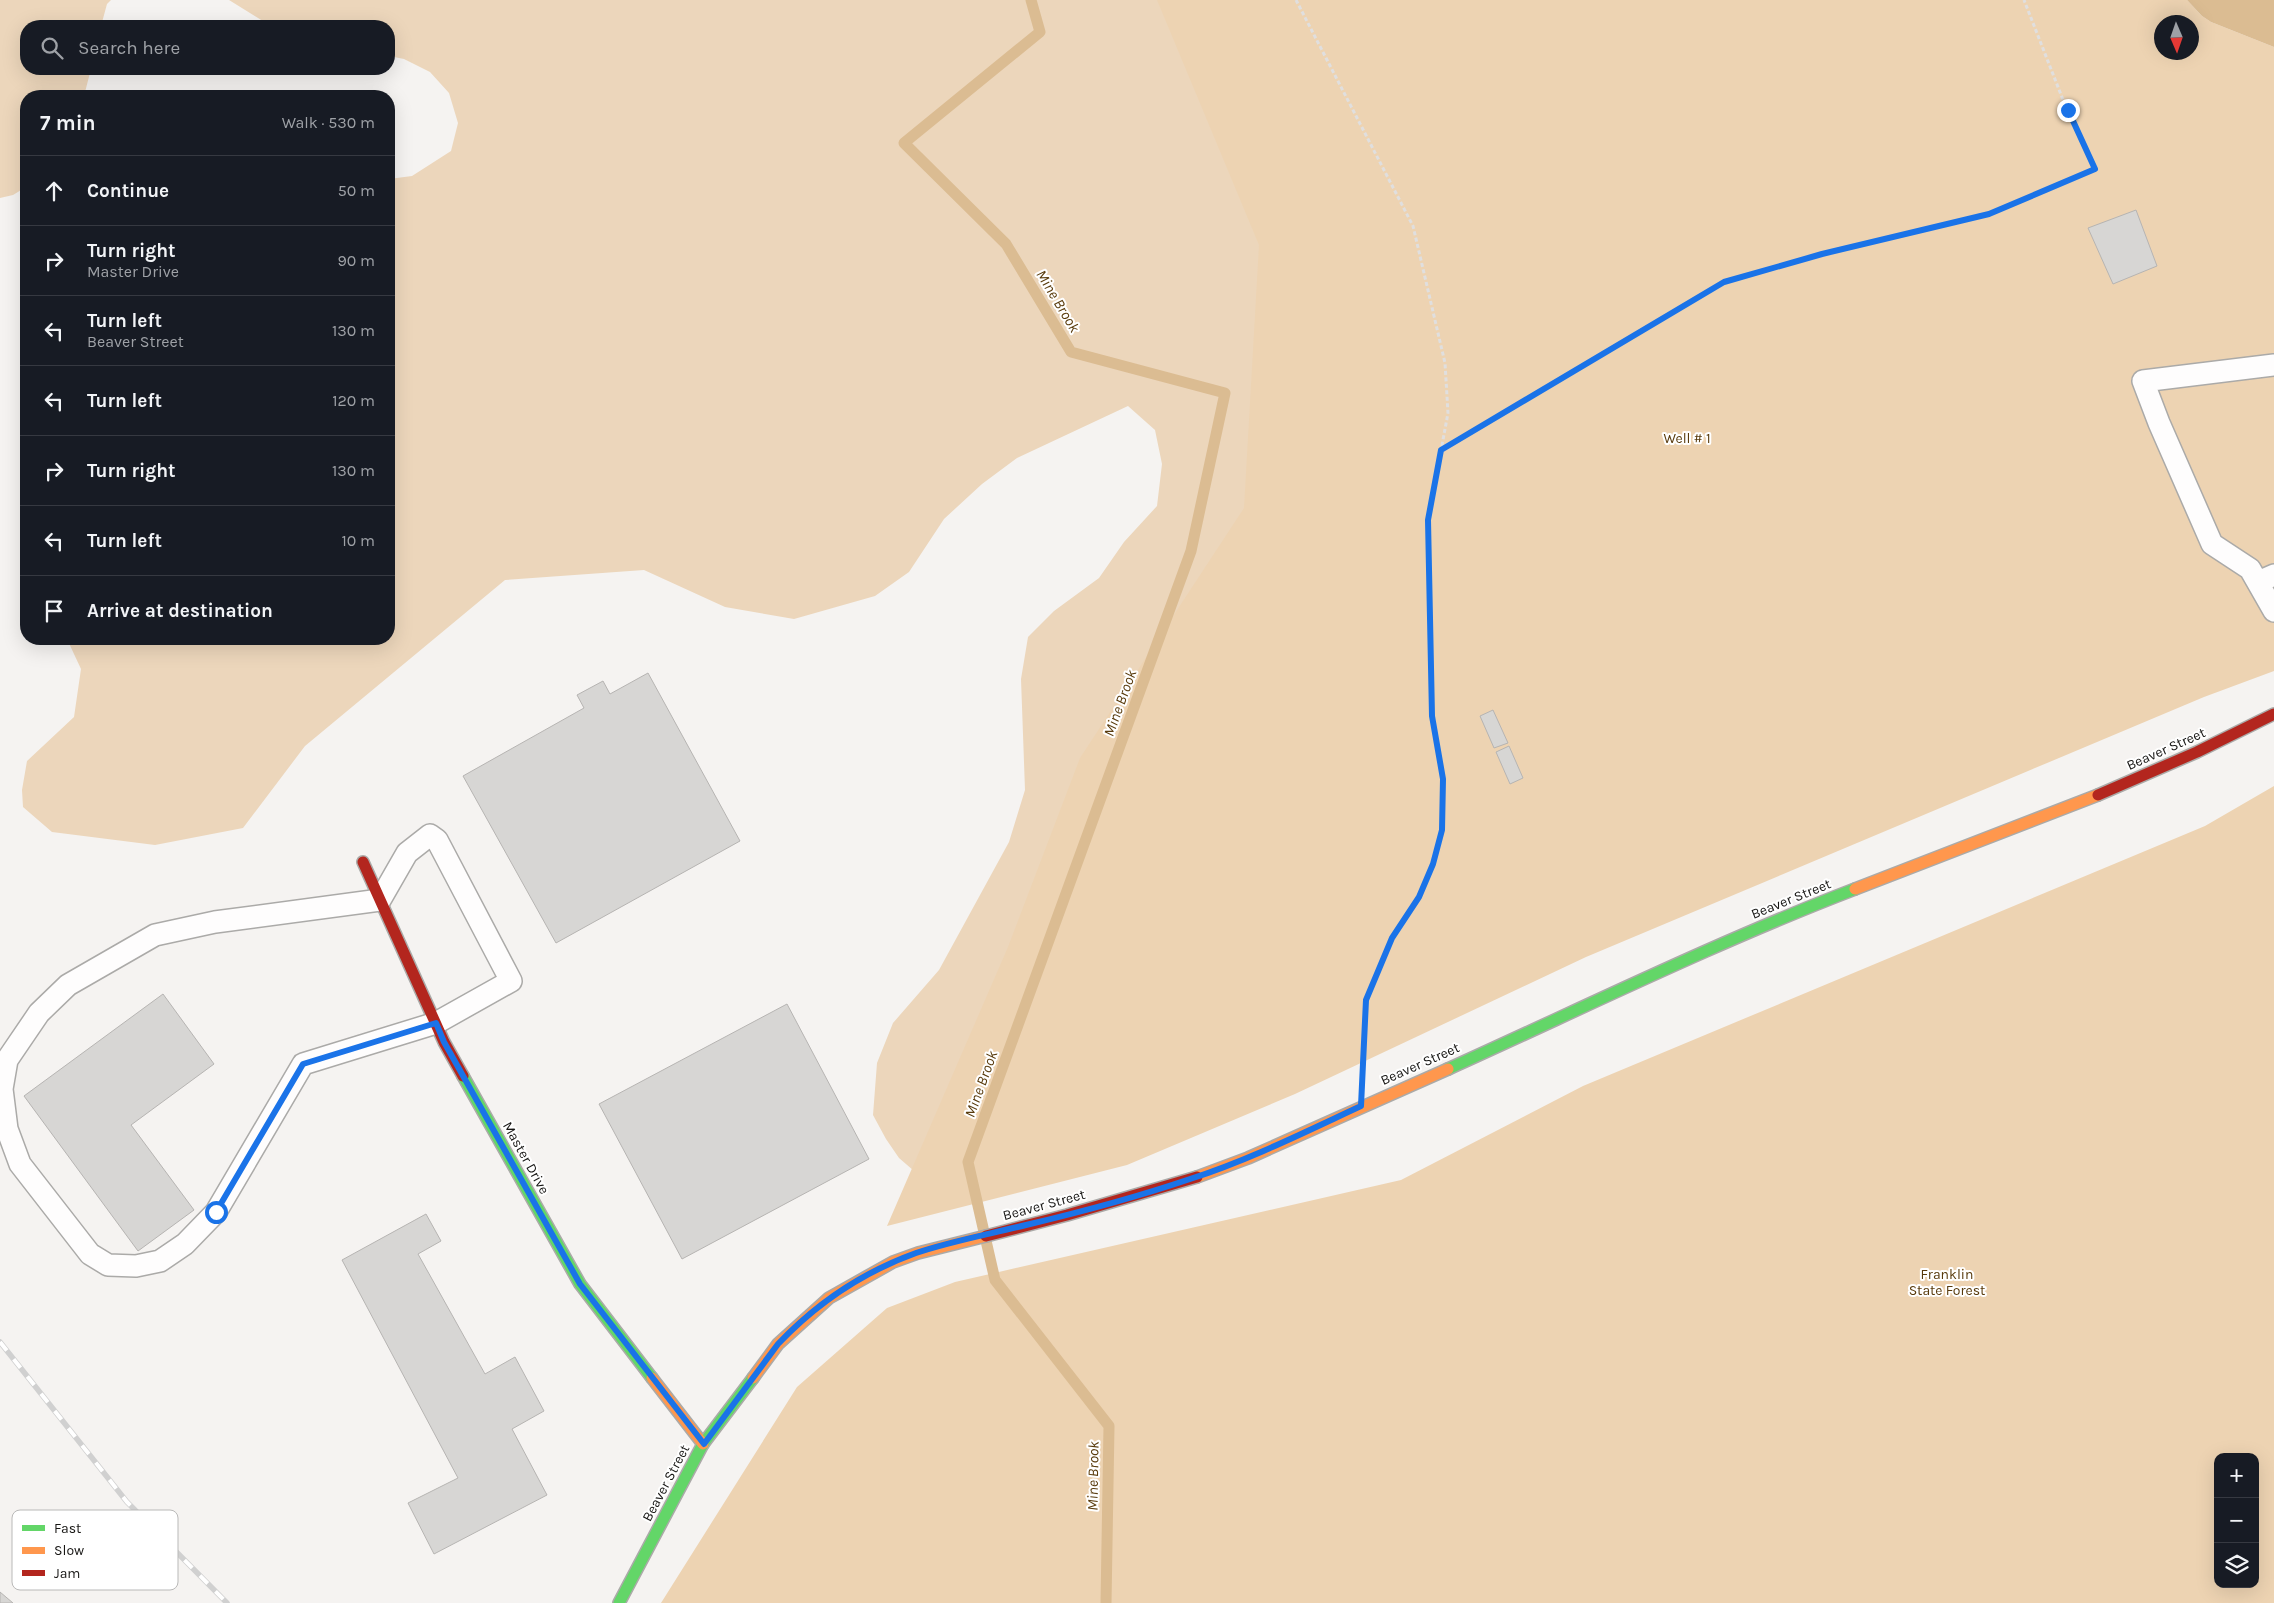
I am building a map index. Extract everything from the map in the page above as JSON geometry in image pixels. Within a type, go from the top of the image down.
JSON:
[{"type":"street","name":"Beaver Street","points":[[619,1603],[704,1444],[778,1344],[829,1298],[893,1262],[957,1242],[1067,1215],[1191,1179],[1248,1158],[1800,910],[2070,807],[2197,752],[2274,714]]},
{"type":"street","name":"Master Drive","points":[[363,862],[444,1042],[580,1284],[704,1444]]},
{"type":"lane","points":[[2274,365],[2143,381],[2158,423],[2212,544],[2266,579],[2274,610]]},
{"type":"lane","points":[[430,835],[437,840],[511,981],[436,1023],[303,1064],[216,1212],[185,1244],[160,1262],[136,1266],[108,1265],[90,1254],[20,1164],[7,1129],[2,1089],[7,1060],[39,1013],[68,985],[155,935],[216,922],[380,900],[407,853],[430,835]]},
{"type":"path","points":[[1296,0],[1413,226],[1446,363],[1448,413],[1428,520],[1432,716],[1443,779],[1442,830],[1433,864],[1419,897],[1392,938],[1366,1000],[1361,1106]]},
{"type":"path","points":[[1441,450],[1724,282],[1831,252],[1989,214],[2095,169],[2068,110],[2024,0]]},
{"type":"shaded area","points":[[0,0],[111,0],[107,4],[103,20],[20,20],[20,75],[89,75],[86,90],[20,90],[20,191],[13,195],[0,198]]},
{"type":"shaded area","points":[[229,0],[1230,0],[1372,286],[921,1177],[899,1158],[873,1115],[877,1063],[893,1023],[939,970],[1009,842],[1025,790],[1021,679],[1028,637],[1054,611],[1099,578],[1124,542],[1157,506],[1162,464],[1155,430],[1128,406],[1017,458],[982,484],[944,519],[909,572],[875,596],[794,619],[725,607],[644,570],[505,580],[305,746],[243,828],[155,845],[52,832],[23,807],[22,790],[27,761],[74,717],[81,669],[70,645],[395,645],[395,178],[412,176],[451,151],[458,123],[449,93],[430,72],[404,59],[395,57],[395,20],[261,20]]},
{"type":"shaded area","points":[[2187,0],[2274,0],[2274,47],[2211,22],[2202,16]]},
{"type":"green space","name":"Well # 1","points":[[1157,0],[2187,0],[2202,16],[2211,22],[2274,47],[2274,671],[2204,697],[1586,957],[1295,1094],[1127,1165],[887,1226],[1008,947],[1080,758],[1244,508],[1259,245]]},
{"type":"green space","name":"Franklin State Forest","points":[[2274,786],[2274,1603],[661,1603],[797,1387],[887,1308],[955,1282],[1401,1180],[1583,1086],[2205,826]]},
{"type":"building","points":[[2136,210],[2157,266],[2113,284],[2088,228]]},
{"type":"building","points":[[648,673],[740,841],[556,943],[463,776],[584,708],[577,695],[603,681],[610,694]]},
{"type":"building","points":[[1493,710],[1508,743],[1494,748],[1480,716]]},
{"type":"building","points":[[1509,746],[1523,778],[1510,784],[1496,752]]},
{"type":"building","points":[[163,994],[214,1064],[131,1125],[194,1210],[138,1251],[24,1096]]},
{"type":"building","points":[[787,1004],[869,1159],[682,1259],[599,1104]]},
{"type":"building","points":[[426,1214],[441,1241],[418,1254],[485,1374],[515,1357],[544,1411],[512,1429],[547,1495],[434,1554],[408,1503],[458,1478],[342,1260]]},
{"type":"building","points":[[0,1592],[13,1603],[0,1603]]},
{"type":"waterway","name":"Mine Brook","points":[[1031,0],[1040,32],[904,143],[1006,244],[1071,352],[1225,393],[1191,551],[968,1162],[995,1280],[1109,1426],[1106,1603]]},
{"type":"railway","points":[[0,1342],[135,1510]]},
{"type":"railway","points":[[178,1554],[227,1603]]},
{"type":"traffic: fast","points":[[1448,1069],[1701,953],[1855,889]]},
{"type":"traffic: fast","points":[[463,1076],[580,1284],[652,1378]]},
{"type":"traffic: fast","points":[[619,1603],[703,1444],[753,1378]]},
{"type":"traffic: slow","points":[[1855,889],[2098,795]]},
{"type":"traffic: slow","points":[[1197,1177],[1248,1158],[1448,1069]]},
{"type":"traffic: slow","points":[[753,1378],[778,1344],[829,1298],[893,1262],[918,1253],[986,1236]]},
{"type":"traffic: slow","points":[[652,1378],[703,1444]]},
{"type":"traffic: jam","points":[[2098,795],[2197,752],[2274,714]]},
{"type":"traffic: jam","points":[[363,862],[444,1042],[463,1076]]},
{"type":"traffic: jam","points":[[986,1236],[1067,1215],[1197,1177]]},
{"type":"route","points":[[216,1212],[303,1064],[436,1023],[444,1042],[580,1284],[704,1444],[778,1344],[790,1331],[829,1298],[875,1271],[918,1253],[1067,1215],[1191,1179],[1248,1158],[1361,1106],[1366,1000],[1392,938],[1419,897],[1433,864],[1442,830],[1443,779],[1432,716],[1428,520],[1441,450],[1724,282],[1822,254],[1940,224],[1989,214],[2095,169],[2068,110]]}]
